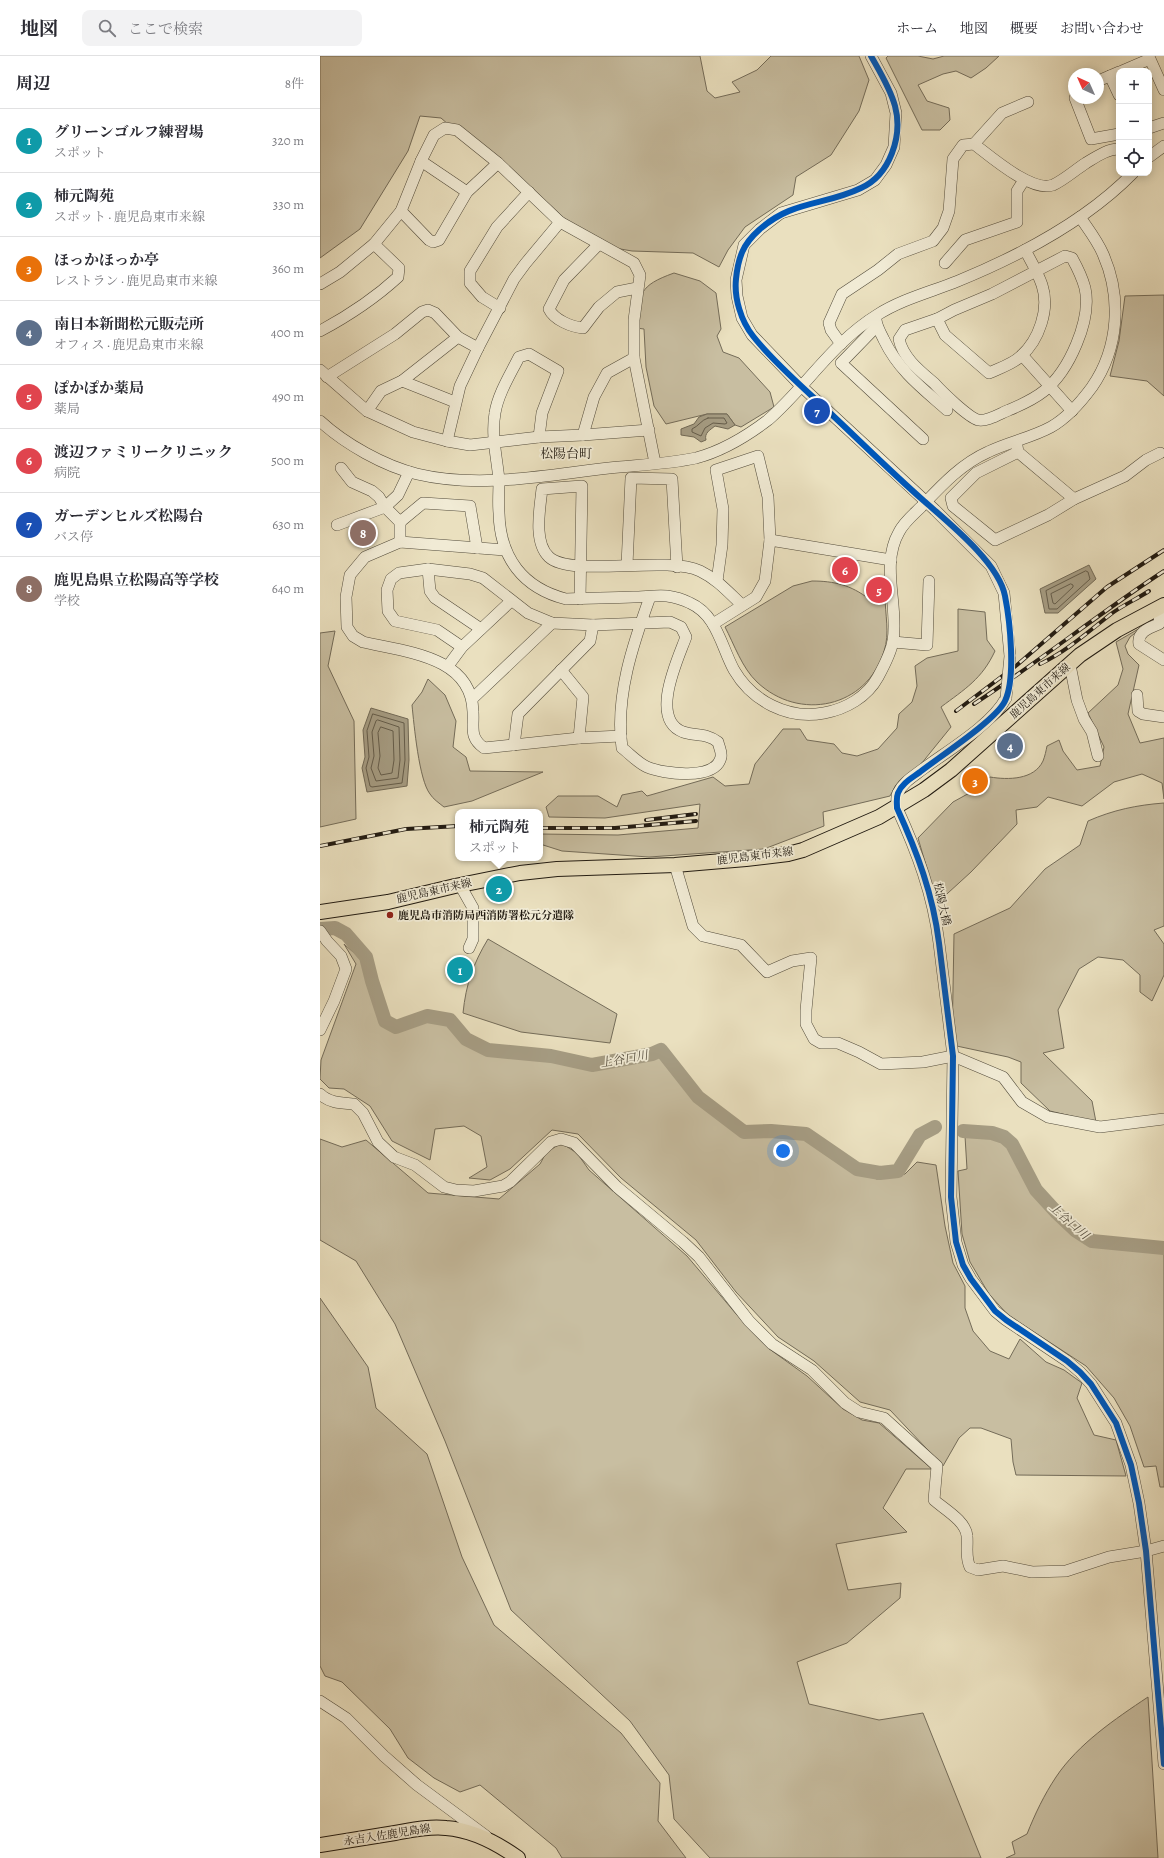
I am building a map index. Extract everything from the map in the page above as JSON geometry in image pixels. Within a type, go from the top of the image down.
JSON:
[{"type":"main road","name":"鹿児島東市来線","points":[[320,912],[388,902],[520,873],[557,869],[675,864],[746,859],[788,854],[832,839],[897,808],[951,770],[1070,665],[1100,641],[1160,607]]},
{"type":"main road","name":"永吉入佐鹿児島線","points":[[320,1845],[432,1827],[445,1827],[465,1831],[493,1842],[518,1858]]},
{"type":"street","points":[[871,56],[891,93],[896,113],[894,147],[882,172],[875,180],[858,190],[781,213],[766,224],[744,245],[736,280],[737,296],[742,318],[752,335],[801,386],[935,510],[991,566],[1004,593],[1010,656],[1006,698],[1002,706],[990,719],[906,782],[897,796],[897,808]]},
{"type":"street","points":[[1129,68],[1150,59],[1164,90]]},
{"type":"street","points":[[1104,78],[1116,73]]},
{"type":"street","points":[[974,144],[1002,113],[1028,102]]},
{"type":"street","points":[[1077,104],[1091,139],[1116,135]]},
{"type":"street","points":[[1152,127],[1164,124]]},
{"type":"street","points":[[320,284],[340,272],[374,244],[401,211],[421,161],[434,136],[445,128],[457,130],[498,163],[560,222],[634,263],[640,275],[637,288],[634,320],[634,358],[649,430],[654,463]]},
{"type":"street","points":[[841,344],[830,330],[829,322],[842,294],[878,270],[898,254],[933,241],[943,228],[948,211],[953,159],[963,145],[974,144],[1024,180],[1041,186],[1052,185],[1100,154],[1116,149]]},
{"type":"street","points":[[1152,155],[1164,146]]},
{"type":"street","points":[[421,161],[468,192]]},
{"type":"street","points":[[401,211],[429,240],[433,242],[439,240],[468,192],[498,163]]},
{"type":"street","points":[[320,421],[355,448],[409,472],[457,480],[499,481],[697,458],[729,445],[757,429],[768,420],[841,344],[906,300],[982,271],[1024,250],[1080,217],[1105,200],[1130,176]]},
{"type":"street","points":[[945,263],[965,240],[1017,222],[1017,191],[1024,180]]},
{"type":"street","points":[[500,308],[482,297],[470,283],[470,271],[497,227],[529,192]]},
{"type":"street","points":[[1080,217],[1102,253],[1108,268],[1115,299],[1115,319],[1112,342],[1098,378],[1087,394],[1072,411],[1052,426],[1017,446],[976,473],[951,498],[953,506],[995,540],[1048,515],[1074,499],[1125,476],[1146,460],[1160,454]]},
{"type":"street","points":[[447,441],[460,386],[478,348],[514,279],[560,222]]},
{"type":"street","points":[[320,331],[344,318],[379,294],[398,277],[399,268],[374,244]]},
{"type":"street","points":[[598,244],[564,280],[549,309],[552,315],[575,328],[584,328],[600,307],[617,292],[637,288]]},
{"type":"street","points":[[937,319],[945,335],[989,373],[1022,355],[1032,344],[1040,330],[1044,310],[1043,287],[1024,250]]},
{"type":"street","points":[[1065,256],[1072,258],[1080,274],[1085,289],[1086,312],[1073,354],[1050,386],[1043,392],[1020,406],[986,420],[979,420],[972,417],[916,368],[901,349],[899,339],[905,330],[937,319],[1036,272],[1065,256]]},
{"type":"street","points":[[478,348],[458,337],[435,313],[428,310],[422,312],[395,334],[323,373],[367,411],[413,432],[447,441],[470,445],[539,436],[583,435],[649,430]]},
{"type":"street","points":[[876,321],[892,357],[908,376],[947,410]]},
{"type":"street","points":[[876,321],[841,363],[923,439]]},
{"type":"street","points":[[367,411],[381,391],[402,381],[458,337]]},
{"type":"street","points":[[539,436],[542,413],[558,371],[529,354],[519,357],[500,396],[495,413],[494,442],[499,481],[498,515],[505,550],[519,572],[537,589],[566,599],[669,596],[689,602],[701,609],[713,624],[735,672],[746,685],[765,702],[775,708],[801,715],[836,710],[851,703],[867,692],[880,674],[893,642],[891,560],[892,548],[899,531],[925,502],[972,460],[990,451],[1017,446]]},
{"type":"street","points":[[1022,355],[1072,411]]},
{"type":"street","points":[[583,435],[594,397],[607,373],[634,358]]},
{"type":"street","points":[[402,381],[455,402]]},
{"type":"street","points":[[1017,446],[1074,499]]},
{"type":"street","points":[[713,624],[756,597],[765,581],[770,540],[768,497],[758,456],[716,470],[723,508],[722,545],[717,581]]},
{"type":"street","points":[[341,468],[352,482],[372,491],[379,497],[385,507],[400,522],[400,542]]},
{"type":"street","points":[[338,525],[385,507],[398,495],[409,472]]},
{"type":"street","points":[[628,565],[631,478],[672,479],[677,567]]},
{"type":"street","points":[[580,599],[580,566],[582,486],[542,489],[538,529],[539,537],[545,552],[553,560],[580,566],[628,565],[677,567],[698,570],[717,581],[742,606]]},
{"type":"street","points":[[400,522],[423,503],[470,506],[477,548]]},
{"type":"street","points":[[770,540],[891,560]]},
{"type":"street","points":[[505,550],[400,542],[365,558],[350,575],[346,598],[347,627],[353,636],[363,642],[435,659],[448,666],[462,681],[472,699],[473,732],[476,742],[484,748],[579,738],[621,736]]},
{"type":"street","points":[[462,647],[437,630],[395,621],[388,611],[387,590],[391,579],[399,573],[428,569],[470,574],[483,578],[528,613],[552,623],[592,625],[641,623],[670,622],[681,627],[686,637],[672,673],[667,700],[669,718],[672,724],[684,732],[713,738],[718,742],[721,757],[718,763],[706,772],[667,774],[646,767],[622,748],[621,736],[625,675],[641,623],[650,597]]},
{"type":"street","points":[[428,569],[430,591],[435,598],[481,629]]},
{"type":"street","points":[[893,642],[927,645],[929,580]]},
{"type":"street","points":[[448,666],[462,647],[511,601]]},
{"type":"street","points":[[1160,607],[1159,624],[1140,634],[1138,638],[1139,644],[1164,660]]},
{"type":"street","points":[[472,699],[552,623]]},
{"type":"street","points":[[514,745],[518,714],[590,641],[592,625]]},
{"type":"street","points":[[1070,665],[1077,700],[1084,719],[1092,732],[1098,756]]},
{"type":"street","points":[[561,670],[583,697],[579,738]]},
{"type":"street","points":[[1137,695],[1138,711],[1142,714],[1164,717]]},
{"type":"street","name":"松陽大橋","points":[[897,808],[923,868],[937,925],[953,1056],[952,1197],[956,1242],[963,1265],[971,1279],[995,1311],[1067,1361],[1091,1384],[1116,1423],[1131,1466],[1139,1503],[1146,1551],[1164,1764]]},
{"type":"street","points":[[675,864],[693,926],[703,936],[741,945],[767,972],[792,961],[811,958],[806,1024],[814,1039],[821,1044],[838,1043],[881,1064],[923,1062],[953,1056],[1003,1078],[1022,1102],[1048,1117],[1100,1127],[1164,1119]]},
{"type":"street","points":[[460,885],[473,908],[473,939],[469,948]]},
{"type":"street","points":[[320,930],[327,941],[341,956],[346,969],[334,1001],[320,1030]]},
{"type":"street","points":[[320,1094],[335,1102],[354,1104],[363,1113],[378,1142],[394,1156],[415,1165],[444,1187],[456,1190],[474,1191],[503,1186],[510,1182],[551,1142],[562,1138],[574,1143],[617,1187],[684,1242],[699,1257],[748,1321],[772,1344],[812,1370],[845,1403],[859,1412],[884,1418],[937,1466],[934,1500],[959,1521],[967,1534],[967,1562],[970,1567],[978,1570],[1004,1566],[1032,1572],[1066,1571],[1109,1557],[1146,1551],[1164,1546]]},
{"type":"street","points":[[320,1701],[346,1718],[384,1756],[417,1785],[493,1842]]},
{"type":"shaded area","points":[[320,56],[700,56],[707,91],[715,98],[740,92],[732,82],[757,70],[771,56],[859,56],[869,80],[859,111],[831,155],[796,177],[793,195],[745,227],[728,250],[719,267],[693,253],[632,251],[609,247],[577,230],[500,160],[457,132],[441,118],[420,116],[408,151],[360,229],[320,258]]},
{"type":"shaded area","points":[[888,56],[918,56],[933,59],[944,56],[999,56],[986,68],[971,78],[956,71],[943,74],[918,85],[927,101],[949,108],[950,120],[940,130],[922,130],[886,58]]},
{"type":"shaded area","points":[[674,273],[700,281],[716,293],[721,329],[717,336],[723,352],[739,358],[770,392],[774,407],[741,427],[735,425],[727,414],[707,414],[666,424],[654,406],[646,367],[644,329],[636,328],[640,299],[643,292],[653,282]]},
{"type":"shaded area","points":[[1164,295],[1164,396],[1147,381],[1110,376],[1119,341],[1125,296]]},
{"type":"shaded area","points":[[812,581],[835,583],[849,587],[869,599],[885,596],[887,638],[884,651],[875,670],[863,686],[847,696],[830,703],[811,705],[792,702],[774,694],[757,682],[747,670],[725,627],[793,586]]},
{"type":"shaded area","points":[[958,609],[985,612],[987,640],[995,651],[990,661],[972,683],[941,707],[951,727],[917,769],[896,785],[890,796],[823,812],[824,826],[764,849],[649,857],[562,851],[543,845],[543,834],[618,835],[698,828],[700,804],[605,818],[549,817],[546,807],[558,796],[598,796],[617,807],[622,795],[642,791],[647,796],[713,777],[725,786],[749,784],[755,764],[783,729],[800,729],[807,740],[834,744],[842,753],[857,756],[878,749],[897,728],[899,714],[912,702],[917,686],[915,666],[927,658],[958,651]]},
{"type":"shaded area","points":[[1147,624],[1130,637],[1125,646],[1128,654],[1139,665],[1128,714],[1140,743],[1164,738],[1164,799],[1162,783],[1142,774],[1114,782],[1082,806],[1048,797],[1037,807],[1016,810],[1017,824],[971,872],[937,903],[918,838],[953,802],[973,791],[990,777],[1012,778],[1027,775],[1033,772],[1043,761],[1047,746],[1059,740],[1063,751],[1077,770],[1100,766],[1104,747],[1088,713],[1118,685],[1123,669],[1116,642]]},
{"type":"shaded area","points":[[335,631],[328,666],[354,721],[356,819],[320,827],[320,633]]},
{"type":"shaded area","points":[[428,679],[445,695],[456,721],[453,747],[466,757],[470,771],[543,772],[472,801],[444,807],[433,798],[426,787],[420,765],[414,725],[412,705],[422,692]]},
{"type":"shaded area","points":[[1164,803],[1164,926],[1154,930],[1164,944],[1164,975],[1152,1001],[1140,992],[1140,975],[1123,960],[1098,957],[1079,969],[1058,1010],[1064,1048],[1043,1053],[1092,1101],[1096,1122],[1050,1111],[1021,1083],[1021,1062],[1008,1057],[952,1045],[954,934],[1010,908],[1045,869],[1080,845],[1088,821],[1125,809]]},
{"type":"shaded area","points":[[488,939],[617,1014],[610,1043],[521,1032],[463,1013],[471,974]]},
{"type":"shaded area","points":[[344,944],[361,959],[381,1025],[394,1031],[426,1019],[446,1024],[463,1043],[488,1055],[553,1061],[597,1070],[658,1056],[694,1100],[743,1137],[803,1138],[852,1171],[877,1179],[905,1174],[917,1162],[936,1165],[945,1226],[953,1263],[965,1286],[965,1308],[973,1331],[990,1351],[1009,1359],[1020,1339],[1046,1362],[1064,1370],[1082,1383],[1077,1398],[1094,1435],[1116,1440],[1126,1476],[1016,1475],[1011,1439],[981,1428],[970,1428],[959,1438],[943,1466],[890,1410],[860,1402],[814,1361],[778,1337],[736,1292],[696,1240],[621,1178],[578,1134],[552,1130],[510,1169],[490,1180],[469,1178],[487,1167],[481,1136],[464,1126],[435,1129],[430,1160],[392,1141],[370,1106],[344,1089],[329,1088],[320,1079],[321,1060],[356,964]]},
{"type":"shaded area","points":[[965,1136],[1001,1139],[1011,1148],[1033,1190],[1051,1214],[1078,1239],[1097,1246],[1164,1252],[1164,1487],[1160,1487],[1156,1466],[1144,1467],[1130,1426],[1114,1398],[1086,1366],[1008,1315],[989,1294],[970,1262],[962,1234],[958,1171],[967,1169]]},
{"type":"shaded area","points":[[320,1139],[342,1147],[366,1140],[428,1193],[499,1199],[540,1164],[546,1153],[561,1143],[577,1153],[589,1170],[687,1256],[737,1315],[768,1348],[807,1376],[843,1409],[862,1420],[879,1423],[932,1469],[906,1469],[883,1508],[907,1532],[836,1544],[848,1590],[901,1583],[900,1598],[847,1643],[797,1662],[809,1704],[879,1720],[923,1713],[981,1858],[710,1858],[674,1819],[669,1775],[630,1721],[511,1610],[445,1441],[395,1324],[356,1261],[320,1240]]},
{"type":"shaded area","points":[[320,1298],[368,1367],[376,1408],[427,1454],[462,1557],[494,1625],[621,1733],[660,1783],[658,1821],[686,1858],[562,1858],[556,1848],[480,1785],[460,1792],[434,1778],[408,1758],[390,1729],[342,1682],[325,1676],[320,1666]]},
{"type":"shaded area","points":[[1148,1697],[1158,1858],[1006,1858],[1015,1854],[1012,1842],[1027,1834],[1044,1798],[1065,1765],[1098,1733]]},
{"type":"water","points":[[707,414],[727,414],[735,425],[728,429],[715,426],[709,430],[706,440],[701,442],[694,437],[681,435],[681,429],[694,424],[699,417]]},
{"type":"water","points":[[1089,565],[1096,579],[1058,613],[1045,613],[1040,589]]},
{"type":"water","points":[[371,708],[408,719],[409,760],[407,786],[367,792],[362,768],[365,757],[363,730]]},
{"type":"waterway","name":"上谷口川","points":[[320,929],[335,928],[346,934],[366,957],[385,1021],[396,1027],[427,1016],[450,1020],[466,1039],[488,1050],[551,1056],[592,1065],[652,1054],[661,1050],[698,1097],[744,1132],[771,1131],[806,1134],[857,1169],[880,1173],[898,1171],[920,1135],[935,1127]]},
{"type":"waterway","name":"上谷口川","points":[[963,1131],[992,1133],[1004,1137],[1012,1144],[1036,1190],[1075,1230],[1092,1241],[1164,1248]]},
{"type":"railway","points":[[956,711],[1017,665],[1107,587],[1164,550]]},
{"type":"railway","points":[[974,704],[1164,571]]},
{"type":"railway","points":[[1040,664],[1068,647],[1116,611],[1149,591]]},
{"type":"railway","points":[[646,820],[696,814]]},
{"type":"railway","points":[[543,828],[615,828],[696,821]]},
{"type":"railway","points":[[320,846],[406,829],[455,826]]},
{"type":"cycle path","points":[[871,56],[890,93],[895,106],[897,118],[895,142],[887,164],[880,174],[861,188],[847,194],[796,208],[771,220],[759,230],[745,246],[738,264],[736,279],[737,301],[745,323],[761,346],[789,375],[888,468],[972,544],[993,570],[1001,583],[1005,596],[1009,620],[1011,649],[1010,678],[1005,701],[1000,709],[991,718],[911,779],[900,789],[897,795],[897,808],[917,857],[933,907],[939,943],[953,1056],[951,1197],[956,1242],[963,1265],[971,1279],[995,1311],[1067,1361],[1080,1372],[1091,1384],[1116,1423],[1131,1465],[1139,1503],[1146,1551],[1164,1764]]},
{"type":"place","name":"ガーデンヒルズ松陽台","points":[[817,411]]},
{"type":"place","name":"鹿児島県立松陽高等学校","points":[[363,533]]},
{"type":"place","name":"渡辺ファミリークリニック","points":[[845,570]]},
{"type":"place","name":"ぽかぽか薬局","points":[[879,590]]},
{"type":"place","name":"南日本新聞松元販売所","points":[[1010,746]]},
{"type":"place","name":"ほっかほっか亭","points":[[975,781]]},
{"type":"place","name":"柿元陶苑","points":[[499,889]]},
{"type":"place","name":"鹿児島市消防局西消防署松元分遣隊","points":[[390,915]]},
{"type":"place","name":"グリーンゴルフ練習場","points":[[460,970]]},
{"type":"district","name":"松陽台町","points":[[566,453]]}]
